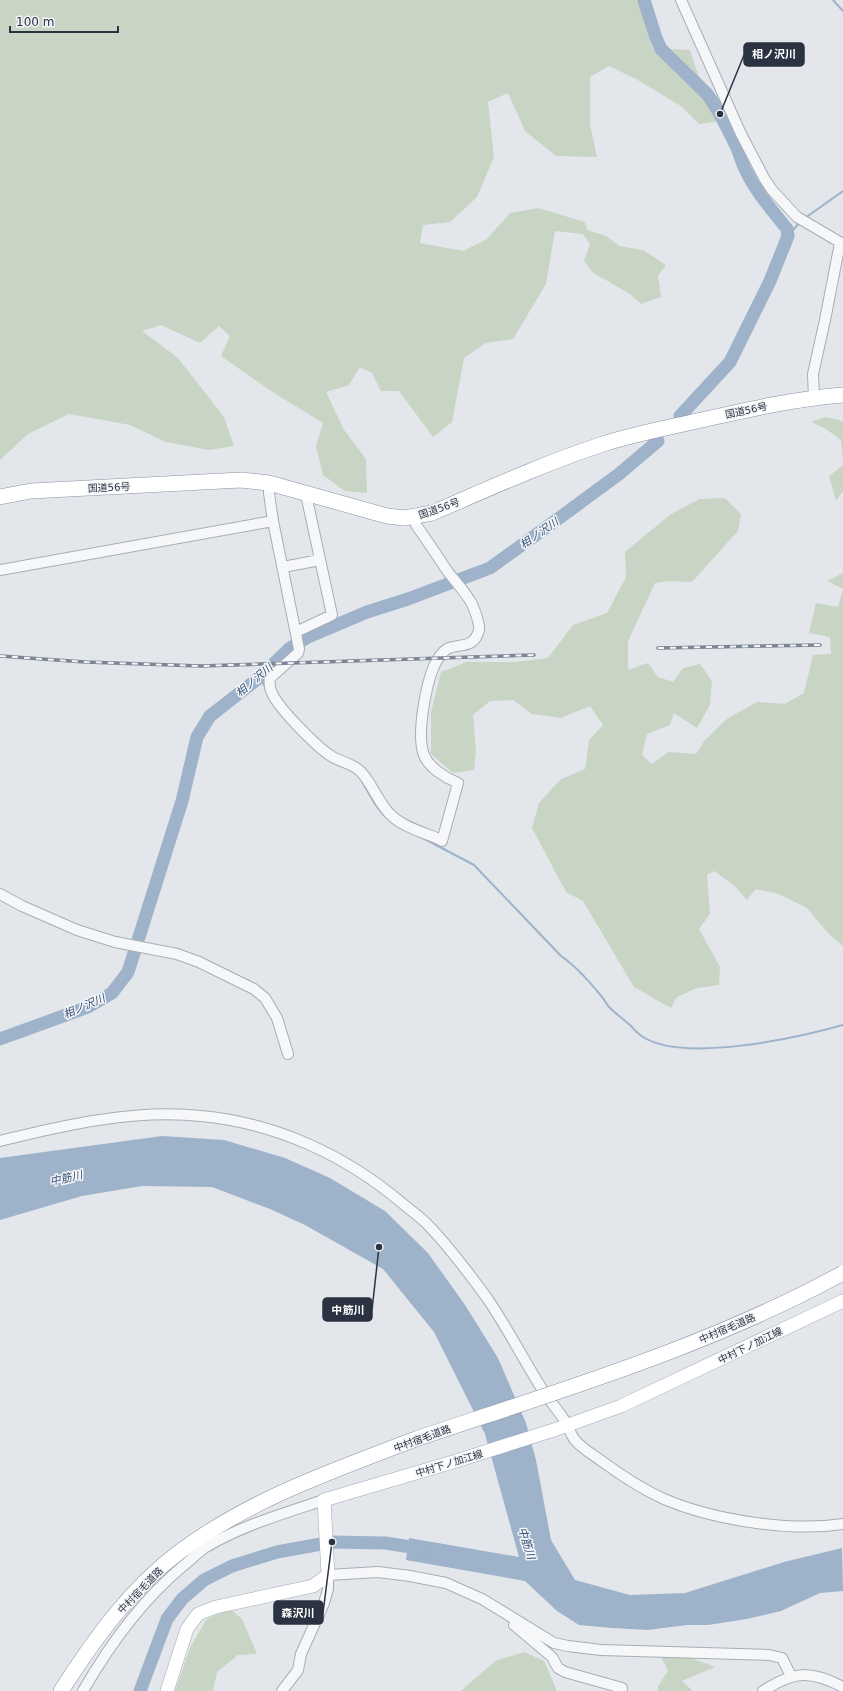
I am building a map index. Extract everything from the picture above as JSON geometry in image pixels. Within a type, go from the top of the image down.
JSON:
[{"type":"highway","name":"国道56号","points":[[0,497],[31,491],[241,480],[269,483],[387,516],[414,517],[432,513],[555,461],[603,444],[659,429],[771,405],[814,397],[843,394]]},
{"type":"highway","name":"中村宿毛道路","points":[[61,1691],[95,1640],[126,1603],[153,1575],[183,1549],[219,1525],[289,1489],[413,1440],[664,1353],[784,1303],[843,1273]]},
{"type":"main road","name":"中村下ノ加江線","points":[[324,1500],[453,1462],[562,1427],[621,1406],[843,1301]]},
{"type":"main road","points":[[167,1691],[187,1629],[198,1614],[216,1607],[313,1586],[328,1570],[324,1500]]},
{"type":"street","points":[[681,0],[741,134],[764,178],[772,190],[800,219],[842,243],[813,374],[814,397]]},
{"type":"street","points":[[269,483],[273,521],[299,649],[298,654],[270,678],[269,682],[272,694],[281,707],[331,756],[349,763],[361,772],[378,800],[392,817],[402,823],[442,840],[458,783],[447,779],[430,764],[424,755],[421,738],[427,688],[434,665],[443,652],[448,648],[466,645],[473,640],[479,630],[478,620],[471,603],[416,525],[414,517]]},
{"type":"street","points":[[296,634],[332,615],[307,499],[309,494]]},
{"type":"street","points":[[0,570],[273,521]]},
{"type":"street","points":[[283,567],[320,560]]},
{"type":"street","points":[[0,894],[22,906],[77,930],[123,944],[177,954],[199,962],[254,989],[265,998],[277,1018],[288,1054]]},
{"type":"street","points":[[0,1141],[98,1120],[159,1115],[200,1116],[254,1124],[294,1137],[325,1151],[356,1169],[389,1192],[425,1223],[458,1260],[488,1299],[544,1391],[562,1427],[587,1451],[623,1477],[664,1499],[706,1513],[745,1521],[791,1526],[843,1524]]},
{"type":"street","points":[[83,1691],[102,1658],[130,1619],[166,1581],[206,1547],[258,1522],[324,1500]]},
{"type":"street","points":[[282,1691],[298,1670],[301,1654],[324,1603],[328,1589],[328,1570],[378,1572],[446,1583],[482,1599],[538,1635],[554,1643],[601,1650],[769,1655],[782,1658],[791,1676]]},
{"type":"street","points":[[510,1616],[510,1622],[552,1657],[558,1668],[565,1672],[622,1688],[621,1691]]},
{"type":"street","points":[[763,1691],[791,1676],[815,1676],[843,1687]]},
{"type":"green space","points":[[0,0],[639,0],[652,48],[690,50],[697,72],[719,121],[699,124],[681,106],[636,79],[609,66],[590,77],[590,125],[597,157],[556,156],[525,131],[508,93],[488,102],[494,157],[477,197],[450,222],[423,225],[420,243],[463,251],[487,239],[510,213],[538,208],[585,222],[587,230],[606,236],[619,246],[643,250],[666,265],[658,276],[661,297],[641,304],[630,294],[592,272],[584,261],[590,244],[583,234],[555,231],[546,284],[513,339],[486,343],[464,358],[452,422],[433,437],[399,391],[381,391],[372,373],[360,367],[349,385],[326,392],[344,430],[366,459],[367,493],[345,491],[323,475],[316,446],[323,423],[271,391],[221,356],[230,336],[219,326],[200,343],[161,325],[142,331],[178,358],[224,417],[234,446],[209,450],[166,442],[130,425],[69,414],[28,434],[0,460]]},
{"type":"green space","points":[[826,417],[843,421],[843,458],[841,440],[826,429],[811,422]]},
{"type":"green space","points":[[843,465],[843,491],[836,501],[829,476]]},
{"type":"green space","points":[[725,498],[741,514],[738,531],[692,582],[669,581],[655,583],[628,641],[628,670],[648,663],[658,677],[673,682],[683,668],[700,664],[712,681],[710,705],[697,728],[674,713],[670,725],[647,734],[642,755],[652,764],[668,752],[696,754],[704,741],[728,718],[757,702],[785,704],[804,693],[813,655],[831,654],[830,637],[809,633],[816,603],[838,607],[843,589],[843,946],[827,932],[807,908],[779,894],[756,889],[747,900],[735,886],[714,871],[707,875],[710,914],[699,929],[720,967],[719,985],[697,988],[677,997],[671,1008],[634,987],[583,901],[566,892],[532,828],[539,803],[561,779],[585,769],[589,740],[603,725],[590,706],[561,718],[532,714],[513,700],[490,701],[473,715],[476,751],[474,770],[453,773],[431,754],[431,712],[441,672],[467,662],[516,662],[548,658],[573,625],[607,613],[626,577],[625,552],[671,514],[700,499]]},
{"type":"green space","points":[[843,573],[843,589],[827,581]]},
{"type":"green space","points":[[229,1608],[242,1619],[257,1654],[238,1655],[217,1672],[213,1691],[175,1691],[190,1648],[206,1620]]},
{"type":"green space","points":[[524,1652],[544,1661],[557,1691],[461,1691],[495,1661]]},
{"type":"green space","points":[[683,1655],[715,1667],[682,1681],[693,1691],[658,1691],[658,1686],[668,1671],[661,1656]]},
{"type":"water","points":[[162,1136],[224,1140],[285,1158],[330,1178],[385,1211],[428,1253],[465,1305],[498,1358],[526,1423],[536,1460],[551,1540],[575,1580],[630,1595],[685,1593],[784,1562],[842,1548],[843,1591],[820,1593],[781,1611],[747,1619],[708,1625],[687,1625],[648,1630],[612,1628],[579,1625],[557,1611],[525,1581],[406,1560],[409,1538],[519,1557],[485,1434],[434,1332],[383,1269],[305,1225],[270,1209],[212,1187],[142,1186],[82,1196],[0,1220],[0,1158]]},
{"type":"waterway","name":"相ノ沢川","points":[[644,0],[661,49],[707,94],[730,134],[750,179],[787,229],[788,236],[770,281],[730,362],[680,416]]},
{"type":"waterway","points":[[833,0],[843,11]]},
{"type":"waterway","points":[[805,218],[843,191]]},
{"type":"waterway","points":[[788,236],[800,222]]},
{"type":"waterway","name":"相ノ沢川","points":[[0,1039],[88,1007],[112,993],[128,972],[182,801],[197,737],[210,716],[260,677],[290,648],[308,637],[367,612],[408,599],[490,568],[619,474],[658,441]]},
{"type":"waterway","points":[[260,677],[266,689]]},
{"type":"waterway","points":[[362,781],[376,805],[387,818]]},
{"type":"waterway","points":[[417,835],[474,865],[561,956],[583,975],[609,1007],[643,1037],[661,1044],[685,1048],[712,1048],[741,1046],[770,1041],[843,1025]]},
{"type":"waterway","points":[[140,1691],[167,1619],[182,1599],[204,1580],[232,1566],[277,1552],[332,1542],[385,1543],[424,1549]]},
{"type":"railway","points":[[658,648],[820,645]]},
{"type":"railway","points":[[0,656],[85,662],[201,666],[534,655]]},
{"type":"place","name":"相ノ沢川","points":[[720,114]]},
{"type":"place","name":"中筋川","points":[[379,1247]]},
{"type":"place","name":"森沢川","points":[[332,1542]]}]
